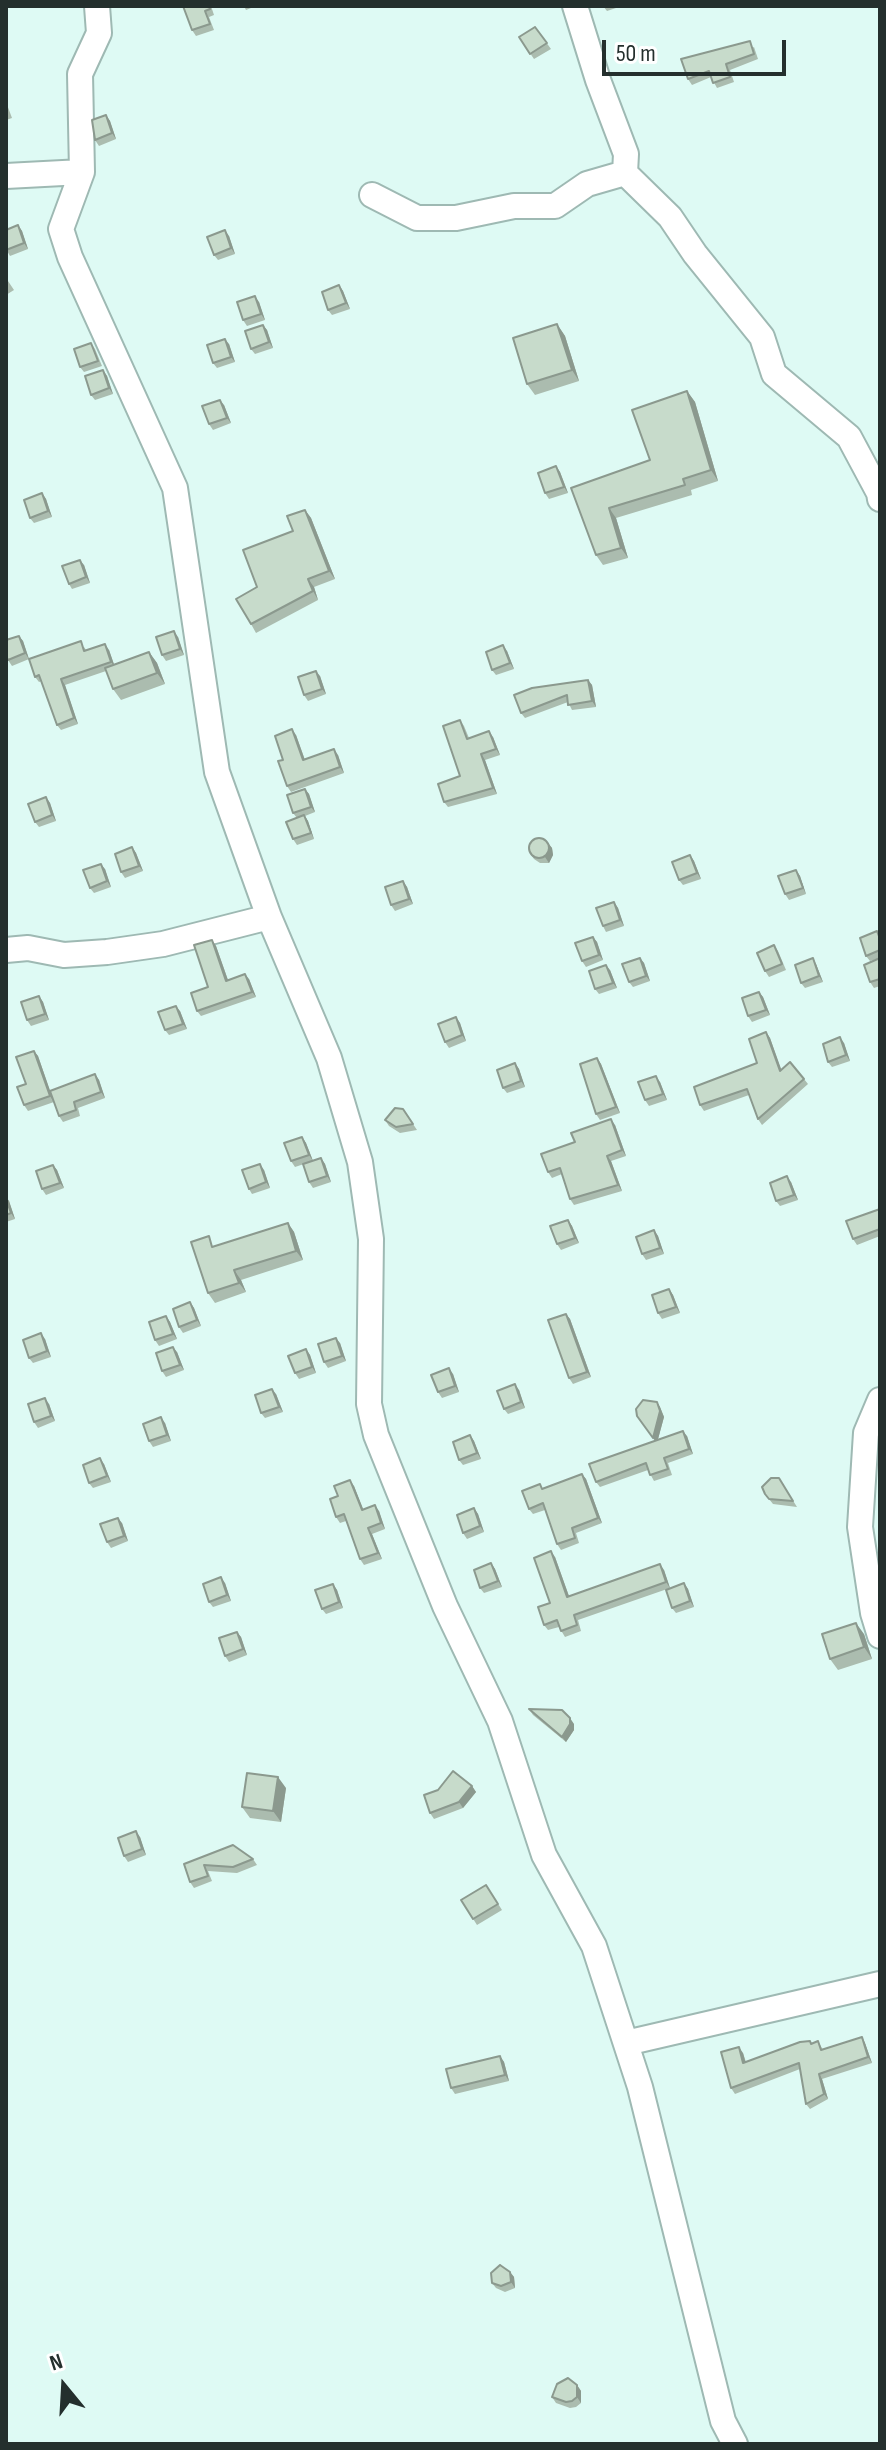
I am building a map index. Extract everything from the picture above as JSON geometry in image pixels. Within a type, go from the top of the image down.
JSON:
[{"type":"street","points":[[97,6],[99,33],[80,74],[82,172],[61,229],[70,257],[175,488],[217,772],[269,917],[329,1058],[360,1162],[371,1239],[369,1404],[376,1435],[445,1606],[500,1721],[544,1855],[594,1946],[640,2087],[723,2421],[735,2444]]},
{"type":"street","points":[[575,6],[626,154],[625,173],[670,217],[695,254],[762,337],[774,374],[849,437],[880,499]]},
{"type":"street","points":[[6,176],[82,172]]},
{"type":"street","points":[[372,195],[417,218],[456,218],[514,206],[555,206],[587,184],[625,173]]},
{"type":"street","points":[[6,950],[28,948],[64,955],[107,952],[163,944],[269,917]]},
{"type":"street","points":[[880,1400],[866,1433],[860,1527],[873,1613],[880,1636]]},
{"type":"street","points":[[626,2043],[880,1984]]},
{"type":"building","points":[[183,6],[209,6],[210,9],[205,11],[210,24],[192,30]]},
{"type":"building","points":[[535,27],[547,43],[530,54],[519,37]]},
{"type":"building","points":[[750,41],[754,54],[726,64],[730,77],[713,83],[709,71],[688,79],[681,59]]},
{"type":"building","points":[[106,115],[112,133],[95,140],[92,120]]},
{"type":"building","points":[[18,225],[24,243],[6,250],[6,230]]},
{"type":"building","points":[[225,230],[231,248],[214,255],[207,237]]},
{"type":"building","points":[[339,285],[346,303],[328,310],[322,292]]},
{"type":"building","points":[[255,296],[261,314],[243,320],[237,302]]},
{"type":"building","points":[[557,324],[572,370],[527,384],[513,338]]},
{"type":"building","points":[[263,325],[269,342],[251,349],[245,331]]},
{"type":"building","points":[[225,339],[231,357],[213,363],[207,345]]},
{"type":"building","points":[[91,343],[98,361],[80,367],[74,349]]},
{"type":"building","points":[[103,370],[109,388],[91,395],[85,376]]},
{"type":"building","points":[[687,391],[711,470],[683,479],[685,485],[609,508],[621,548],[596,555],[571,488],[650,460],[632,410]]},
{"type":"building","points":[[220,400],[227,418],[209,424],[202,406]]},
{"type":"building","points":[[556,466],[564,487],[545,493],[538,473]]},
{"type":"building","points":[[42,493],[48,511],[30,518],[24,500]]},
{"type":"building","points":[[305,510],[329,571],[308,579],[313,591],[251,624],[236,599],[257,587],[243,550],[293,531],[287,516]]},
{"type":"building","points":[[80,560],[86,577],[69,584],[62,566]]},
{"type":"building","points":[[174,631],[180,649],[162,655],[156,637]]},
{"type":"building","points":[[19,636],[25,653],[8,660],[6,640]]},
{"type":"building","points":[[81,641],[84,651],[105,644],[111,662],[61,679],[74,718],[57,725],[39,675],[35,677],[29,659]]},
{"type":"building","points":[[503,645],[510,663],[492,670],[486,652]]},
{"type":"building","points":[[149,652],[157,673],[113,689],[105,668]]},
{"type":"building","points":[[316,671],[322,689],[304,695],[298,677]]},
{"type":"building","points":[[588,680],[592,701],[568,705],[567,695],[521,713],[514,695],[532,688]]},
{"type":"building","points":[[460,720],[467,739],[489,731],[496,749],[481,754],[493,788],[444,802],[438,784],[460,776],[443,726]]},
{"type":"building","points":[[292,729],[303,760],[334,749],[340,767],[287,786],[278,761],[283,760],[275,736]]},
{"type":"building","points":[[305,789],[311,807],[293,813],[287,795]]},
{"type":"building","points":[[46,797],[52,815],[35,822],[28,804]]},
{"type":"building","points":[[304,815],[311,833],[293,839],[286,822]]},
{"type":"building","points":[[539,838],[546,841],[549,848],[546,855],[539,858],[532,855],[529,848],[532,841]]},
{"type":"building","points":[[132,847],[139,866],[121,872],[115,854]]},
{"type":"building","points":[[690,855],[697,873],[679,880],[672,862]]},
{"type":"building","points":[[101,864],[107,881],[90,888],[83,870]]},
{"type":"building","points":[[796,870],[803,888],[785,894],[778,876]]},
{"type":"building","points":[[403,881],[409,899],[391,905],[385,887]]},
{"type":"building","points":[[614,902],[620,920],[603,926],[596,908]]},
{"type":"building","points":[[877,931],[880,950],[866,956],[860,938]]},
{"type":"building","points":[[593,937],[599,955],[582,961],[575,943]]},
{"type":"building","points":[[212,940],[226,981],[245,974],[252,992],[197,1011],[191,993],[208,987],[194,945]]},
{"type":"building","points":[[774,945],[782,964],[765,971],[757,953]]},
{"type":"building","points":[[640,958],[646,976],[629,982],[622,964]]},
{"type":"building","points":[[813,958],[819,976],[801,983],[795,965]]},
{"type":"building","points":[[880,958],[880,979],[870,982],[864,965]]},
{"type":"building","points":[[606,965],[613,983],[595,989],[589,971]]},
{"type":"building","points":[[759,992],[766,1010],[748,1016],[742,998]]},
{"type":"building","points":[[39,996],[45,1014],[27,1020],[21,1002]]},
{"type":"building","points":[[176,1006],[183,1024],[165,1030],[158,1012]]},
{"type":"building","points":[[456,1017],[462,1035],[445,1042],[438,1024]]},
{"type":"building","points":[[766,1032],[780,1071],[790,1062],[804,1079],[758,1119],[747,1089],[700,1105],[694,1087],[757,1063],[749,1039]]},
{"type":"building","points":[[840,1037],[846,1055],[828,1062],[823,1044]]},
{"type":"building","points":[[34,1051],[50,1096],[24,1105],[17,1087],[26,1084],[16,1057]]},
{"type":"building","points":[[597,1058],[616,1107],[596,1114],[580,1064]]},
{"type":"building","points":[[515,1063],[521,1081],[503,1088],[497,1070]]},
{"type":"building","points":[[95,1074],[101,1092],[74,1102],[76,1110],[59,1116],[50,1091]]},
{"type":"building","points":[[656,1076],[663,1094],[645,1100],[638,1082]]},
{"type":"building","points":[[395,1108],[403,1109],[413,1124],[396,1127],[385,1120]]},
{"type":"building","points":[[611,1119],[622,1150],[607,1156],[618,1185],[570,1199],[560,1168],[548,1172],[541,1154],[575,1142],[571,1133]]},
{"type":"building","points":[[302,1137],[309,1155],[291,1161],[284,1143]]},
{"type":"building","points":[[321,1158],[327,1176],[309,1182],[303,1164]]},
{"type":"building","points":[[260,1164],[266,1182],[249,1189],[242,1170]]},
{"type":"building","points":[[53,1165],[60,1183],[42,1189],[36,1171]]},
{"type":"building","points":[[787,1176],[794,1195],[776,1201],[770,1183]]},
{"type":"building","points":[[880,1209],[880,1229],[853,1239],[846,1221]]},
{"type":"building","points":[[568,1220],[575,1238],[557,1244],[550,1226]]},
{"type":"building","points":[[288,1223],[296,1251],[234,1270],[239,1283],[208,1293],[191,1242],[209,1236],[212,1247]]},
{"type":"building","points":[[654,1230],[660,1248],[642,1254],[636,1237]]},
{"type":"building","points":[[669,1289],[676,1307],[658,1313],[652,1295]]},
{"type":"building","points":[[190,1302],[197,1320],[179,1327],[173,1309]]},
{"type":"building","points":[[566,1314],[587,1372],[569,1378],[548,1320]]},
{"type":"building","points":[[166,1316],[173,1334],[155,1340],[149,1322]]},
{"type":"building","points":[[41,1333],[47,1351],[29,1358],[23,1340]]},
{"type":"building","points":[[336,1338],[342,1356],[324,1362],[318,1344]]},
{"type":"building","points":[[173,1347],[180,1365],[162,1371],[156,1353]]},
{"type":"building","points":[[306,1349],[312,1367],[295,1373],[288,1356]]},
{"type":"building","points":[[449,1368],[455,1386],[438,1392],[431,1375]]},
{"type":"building","points":[[515,1384],[521,1402],[504,1409],[497,1391]]},
{"type":"building","points":[[272,1389],[279,1407],[261,1413],[255,1395]]},
{"type":"building","points":[[45,1398],[51,1416],[34,1422],[28,1404]]},
{"type":"building","points":[[643,1400],[657,1402],[660,1411],[653,1438],[637,1416],[636,1409]]},
{"type":"building","points":[[161,1417],[167,1435],[149,1441],[143,1424]]},
{"type":"building","points":[[683,1431],[689,1449],[664,1458],[668,1469],[650,1475],[646,1463],[596,1482],[589,1464]]},
{"type":"building","points":[[470,1435],[477,1453],[459,1460],[453,1442]]},
{"type":"building","points":[[100,1458],[107,1476],[89,1483],[83,1465]]},
{"type":"building","points":[[582,1474],[598,1518],[572,1528],[575,1538],[557,1544],[543,1503],[529,1509],[522,1491],[540,1484],[542,1489]]},
{"type":"building","points":[[771,1478],[779,1478],[793,1501],[769,1499],[762,1487]]},
{"type":"building","points":[[350,1480],[362,1510],[375,1505],[381,1523],[368,1528],[378,1553],[360,1559],[344,1514],[336,1517],[330,1499],[338,1496],[334,1486]]},
{"type":"building","points":[[474,1508],[480,1526],[463,1533],[457,1515]]},
{"type":"building","points":[[118,1518],[124,1536],[107,1542],[100,1524]]},
{"type":"building","points":[[551,1551],[567,1597],[660,1564],[666,1582],[574,1615],[577,1625],[561,1631],[557,1620],[544,1625],[538,1607],[550,1603],[534,1558]]},
{"type":"building","points":[[491,1563],[498,1581],[480,1588],[474,1570]]},
{"type":"building","points":[[221,1577],[227,1595],[209,1602],[203,1584]]},
{"type":"building","points":[[684,1583],[690,1601],[672,1608],[666,1590]]},
{"type":"building","points":[[333,1584],[339,1602],[322,1609],[315,1590]]},
{"type":"building","points":[[856,1623],[864,1647],[830,1659],[822,1634]]},
{"type":"building","points":[[237,1632],[243,1649],[225,1656],[219,1638]]},
{"type":"building","points":[[529,1709],[562,1710],[570,1718],[570,1724],[562,1737]]},
{"type":"building","points":[[453,1771],[472,1786],[459,1802],[430,1813],[424,1795],[438,1790]]},
{"type":"building","points":[[247,1773],[278,1777],[273,1811],[242,1807]]},
{"type":"building","points":[[136,1831],[142,1849],[124,1856],[118,1838]]},
{"type":"building","points":[[233,1845],[253,1859],[233,1867],[204,1865],[208,1876],[190,1882],[184,1864]]},
{"type":"building","points":[[486,1885],[498,1904],[473,1919],[461,1900]]},
{"type":"building","points":[[862,2037],[868,2057],[819,2074],[824,2094],[806,2104],[799,2063],[731,2088],[721,2052],[739,2047],[743,2063],[800,2042],[810,2041],[811,2044],[818,2041],[821,2050]]},
{"type":"building","points":[[500,2056],[505,2075],[451,2088],[446,2069]]},
{"type":"building","points":[[500,2265],[510,2272],[511,2282],[501,2286],[492,2283],[491,2273]]},
{"type":"building","points":[[568,2378],[577,2385],[577,2397],[566,2402],[552,2397],[557,2384]]}]
